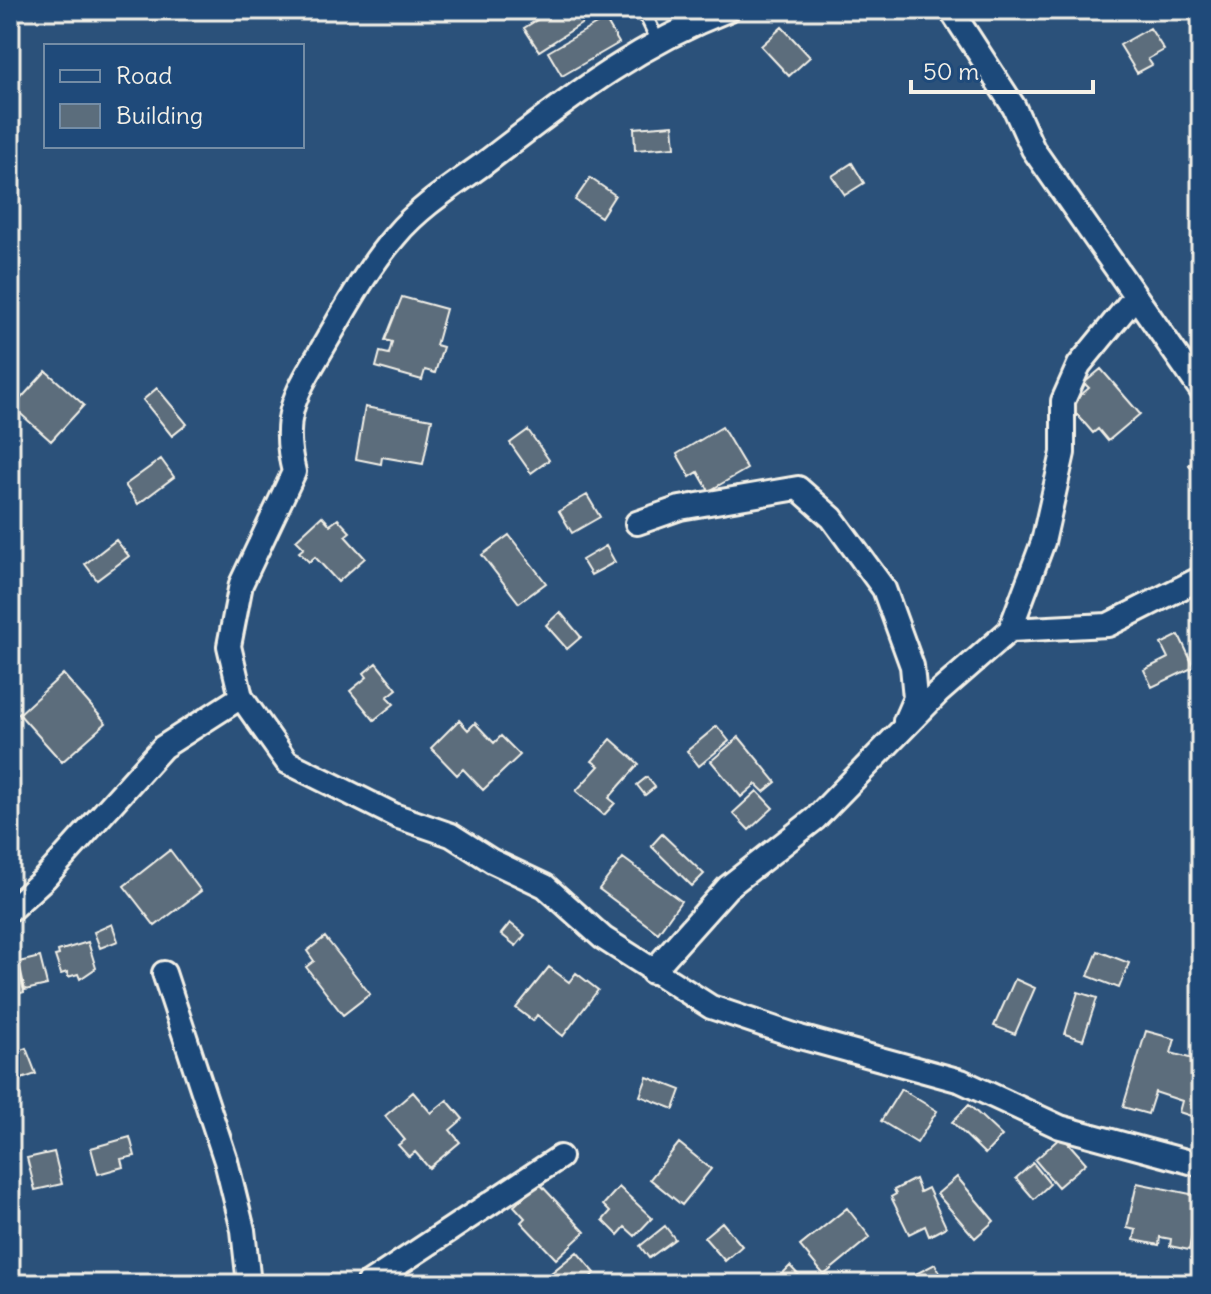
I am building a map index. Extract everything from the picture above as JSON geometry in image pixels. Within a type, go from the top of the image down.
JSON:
[{"type":"street","points":[[728,10],[658,41],[601,74],[436,199],[397,233],[369,271],[299,385],[288,415],[288,449],[294,472],[254,553],[232,616],[229,646],[241,697],[287,762],[396,816],[451,835],[492,861],[545,886],[603,938],[711,1007],[800,1037],[961,1081],[1060,1127],[1201,1165]]},
{"type":"street","points":[[951,10],[1014,107],[1033,149],[1201,390]]},
{"type":"street","points":[[652,972],[728,887],[815,819],[900,733],[1010,630],[1043,542],[1052,506],[1063,453],[1063,401],[1079,365],[1134,298]]},
{"type":"street","points":[[637,523],[680,508],[798,488],[832,518],[884,589],[912,666],[915,698],[900,733]]},
{"type":"street","points":[[1010,630],[1108,625],[1201,578]]},
{"type":"street","points":[[10,910],[45,878],[163,747],[241,697]]},
{"type":"street","points":[[164,973],[226,1161],[254,1281]]},
{"type":"street","points":[[368,1284],[560,1157]]},
{"type":"lane","points":[[643,10],[658,41]]},
{"type":"building","points":[[553,10],[584,10],[589,19],[539,51],[524,28]]},
{"type":"building","points":[[605,19],[619,43],[562,76],[548,52]]},
{"type":"building","points":[[782,27],[810,57],[789,76],[761,46]]},
{"type":"building","points":[[1150,28],[1164,50],[1148,59],[1152,65],[1137,73],[1120,45]]},
{"type":"building","points":[[673,125],[675,147],[635,150],[634,128]]},
{"type":"building","points":[[852,163],[864,183],[845,195],[832,176]]},
{"type":"building","points":[[590,178],[615,195],[601,217],[575,200]]},
{"type":"building","points":[[402,297],[446,309],[436,345],[443,347],[435,373],[425,370],[422,380],[376,367],[380,352],[389,354],[392,342],[385,340]]},
{"type":"building","points":[[1101,369],[1140,414],[1108,441],[1098,429],[1093,433],[1069,405],[1089,388],[1084,383]]},
{"type":"building","points":[[46,371],[84,405],[51,441],[13,407]]},
{"type":"building","points":[[157,388],[187,424],[172,436],[143,400]]},
{"type":"building","points":[[365,407],[432,419],[423,464],[382,457],[381,464],[356,459]]},
{"type":"building","points":[[722,427],[747,469],[709,491],[698,472],[690,477],[677,454]]},
{"type":"building","points":[[528,430],[549,460],[531,473],[510,443]]},
{"type":"building","points":[[1201,455],[1201,481],[1189,465]]},
{"type":"building","points":[[161,459],[174,477],[138,504],[125,485]]},
{"type":"building","points":[[587,495],[600,517],[572,533],[559,511]]},
{"type":"building","points":[[322,516],[330,525],[338,519],[350,532],[345,536],[365,558],[338,582],[315,557],[309,562],[299,552],[304,548],[296,540]]},
{"type":"building","points":[[509,535],[546,583],[519,603],[482,555]]},
{"type":"building","points":[[116,540],[129,556],[97,580],[85,564]]},
{"type":"building","points":[[606,546],[615,562],[591,575],[582,560]]},
{"type":"building","points":[[560,612],[581,637],[567,649],[546,625]]},
{"type":"building","points":[[1179,635],[1194,667],[1152,687],[1144,670],[1168,658],[1161,644]]},
{"type":"building","points":[[376,663],[397,689],[387,697],[394,704],[374,720],[350,691],[367,677],[364,673]]},
{"type":"building","points":[[63,674],[106,723],[62,762],[19,714]]},
{"type":"building","points":[[459,720],[468,730],[475,723],[494,743],[501,736],[520,755],[483,790],[463,769],[457,775],[431,748]]},
{"type":"building","points":[[717,726],[729,741],[699,766],[687,751]]},
{"type":"building","points":[[739,737],[776,782],[764,792],[756,784],[741,797],[711,761]]},
{"type":"building","points":[[611,739],[639,764],[609,798],[615,803],[604,815],[576,791],[599,766],[592,761]]},
{"type":"building","points":[[647,777],[655,787],[645,795],[637,785]]},
{"type":"building","points":[[757,791],[773,808],[749,830],[733,813]]},
{"type":"building","points":[[662,834],[704,874],[692,886],[651,846]]},
{"type":"building","points":[[170,850],[201,891],[155,926],[124,886]]},
{"type":"building","points":[[623,858],[681,901],[658,933],[599,889]]},
{"type":"building","points":[[510,923],[525,935],[516,946],[501,934]]},
{"type":"building","points":[[112,924],[118,941],[100,948],[94,932]]},
{"type":"building","points":[[325,937],[370,994],[343,1015],[306,967],[314,961],[307,951]]},
{"type":"building","points":[[88,942],[96,968],[80,979],[78,974],[68,977],[67,972],[61,974],[55,956],[59,955],[58,951]]},
{"type":"building","points":[[1098,951],[1129,963],[1119,988],[1088,976]]},
{"type":"building","points":[[40,957],[47,985],[25,990],[19,962]]},
{"type":"building","points":[[16,958],[24,992],[14,995],[10,959]]},
{"type":"building","points":[[549,967],[569,982],[576,973],[598,990],[563,1036],[537,1015],[533,1021],[516,1008]]},
{"type":"building","points":[[1015,979],[1035,988],[1015,1034],[994,1026]]},
{"type":"building","points":[[1078,992],[1097,998],[1083,1040],[1065,1034]]},
{"type":"building","points":[[1146,1031],[1175,1039],[1171,1053],[1193,1059],[1197,1047],[1201,1049],[1201,1106],[1197,1118],[1179,1112],[1182,1101],[1155,1092],[1148,1114],[1123,1107]]},
{"type":"building","points":[[26,1048],[36,1074],[10,1083],[10,1054]]},
{"type":"building","points":[[647,1077],[681,1090],[674,1109],[640,1096]]},
{"type":"building","points":[[901,1089],[937,1111],[917,1143],[881,1121]]},
{"type":"building","points":[[413,1092],[431,1113],[447,1100],[463,1119],[450,1130],[460,1142],[429,1168],[415,1152],[409,1157],[398,1145],[405,1140],[385,1116]]},
{"type":"building","points":[[969,1105],[1002,1136],[985,1154],[952,1122]]},
{"type":"building","points":[[1062,1136],[1086,1163],[1058,1187],[1035,1160]]},
{"type":"building","points":[[130,1137],[135,1156],[121,1159],[123,1167],[98,1174],[91,1148]]},
{"type":"building","points":[[679,1143],[711,1169],[682,1205],[650,1179]]},
{"type":"building","points":[[54,1152],[62,1184],[35,1190],[27,1158]]},
{"type":"building","points":[[1033,1163],[1050,1184],[1034,1199],[1016,1178]]},
{"type":"building","points":[[957,1177],[994,1221],[975,1238],[937,1194]]},
{"type":"building","points":[[915,1179],[920,1192],[928,1188],[946,1227],[929,1236],[925,1226],[909,1234],[891,1197],[896,1194],[894,1190]]},
{"type":"building","points":[[539,1183],[585,1232],[556,1259],[521,1222],[525,1218],[514,1206]]},
{"type":"building","points":[[1137,1183],[1200,1196],[1189,1250],[1170,1246],[1171,1239],[1160,1237],[1159,1245],[1134,1240],[1136,1230],[1127,1228]]},
{"type":"building","points":[[619,1187],[652,1218],[635,1236],[625,1227],[618,1235],[603,1220],[610,1212],[603,1205]]},
{"type":"building","points":[[847,1208],[870,1237],[824,1275],[800,1246]]},
{"type":"building","points":[[722,1222],[742,1246],[725,1261],[704,1237]]},
{"type":"building","points":[[665,1226],[675,1239],[649,1258],[640,1246]]},
{"type":"building","points":[[577,1252],[595,1273],[583,1284],[550,1284],[545,1278]]},
{"type":"building","points":[[935,1264],[940,1273],[930,1278],[932,1282],[914,1284],[910,1277]]},
{"type":"building","points":[[790,1266],[807,1284],[787,1284],[780,1276]]}]
